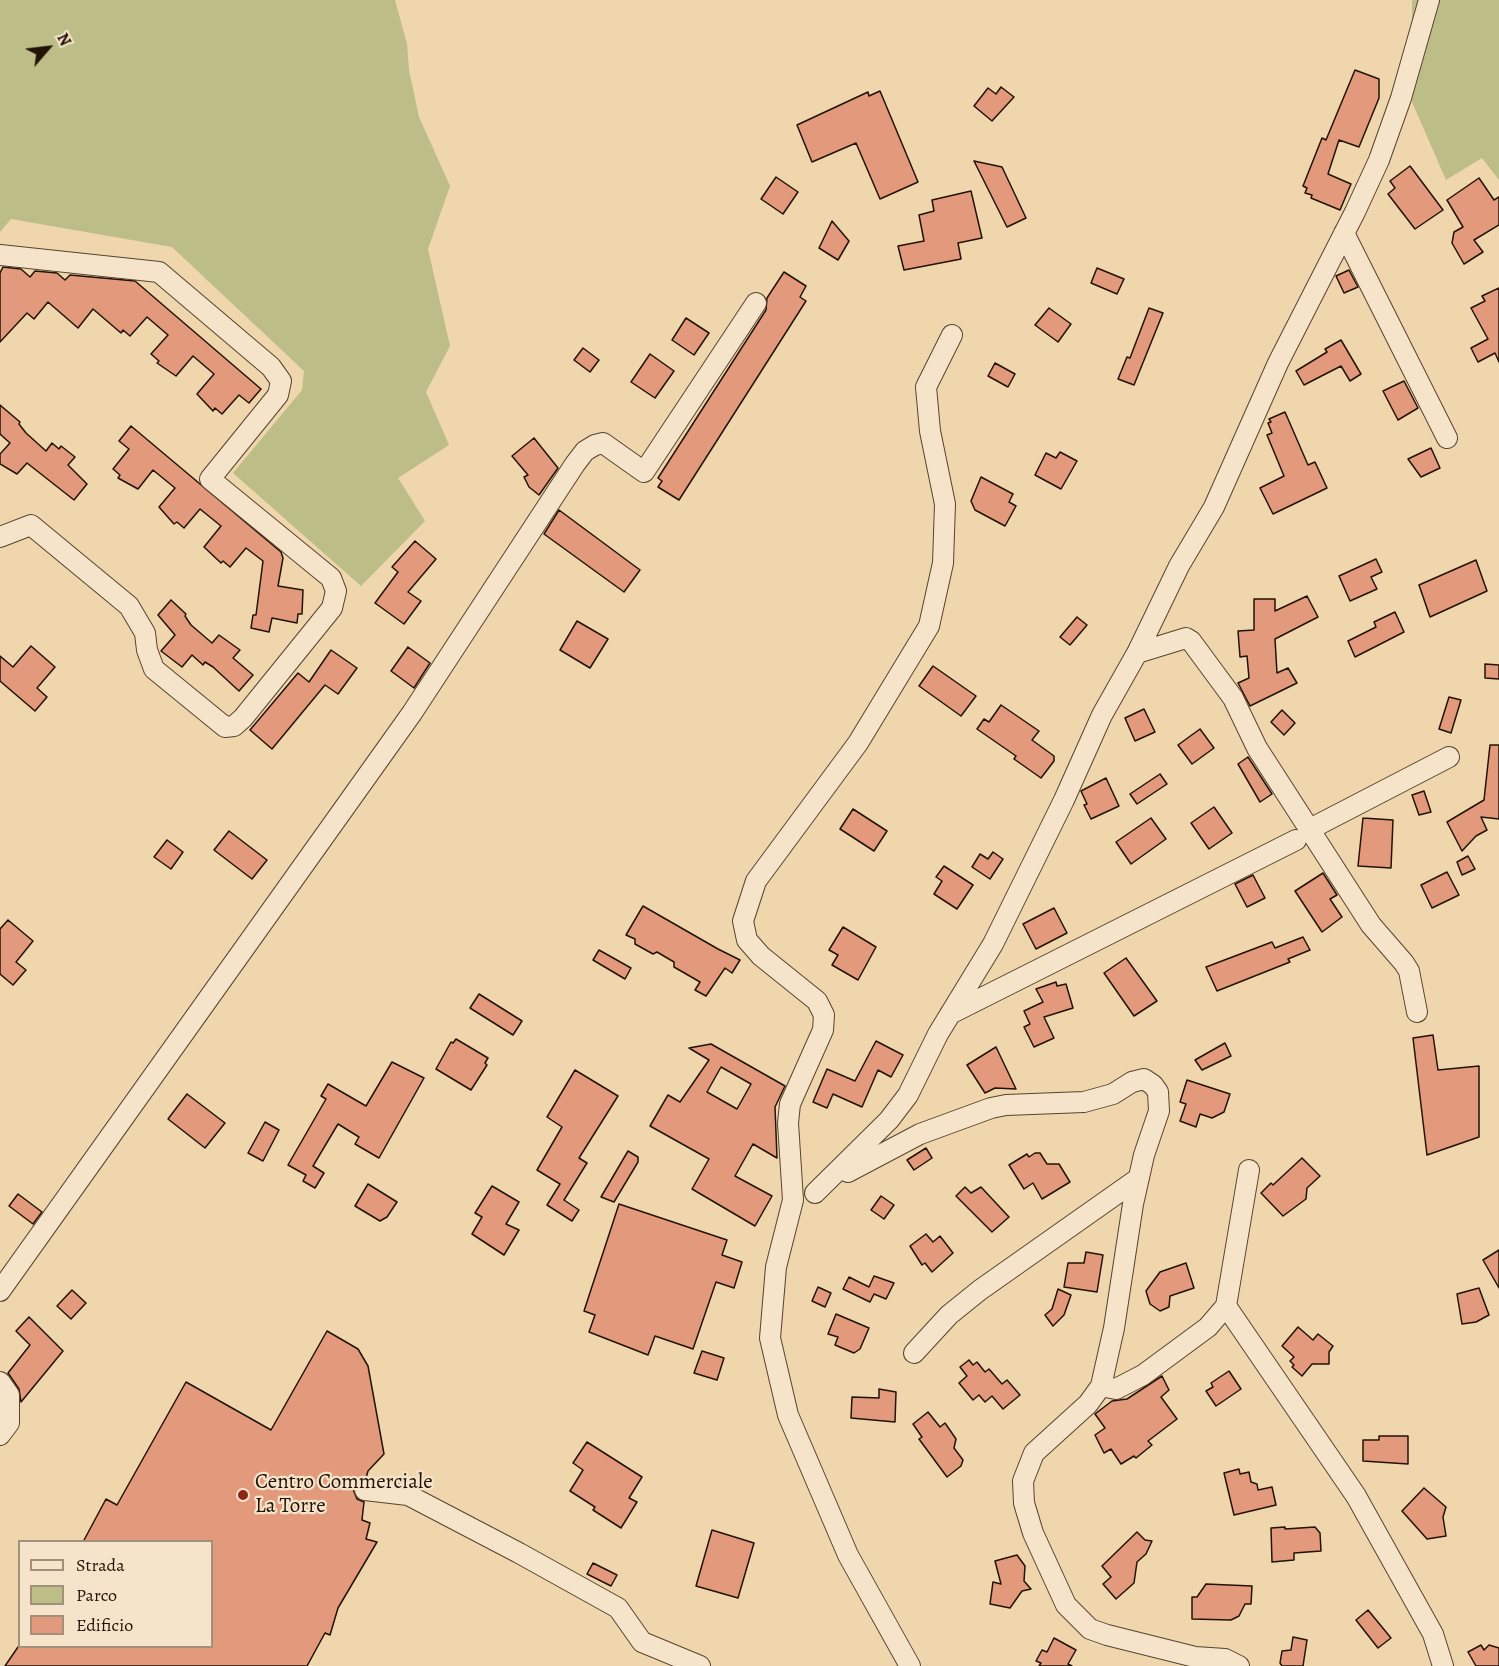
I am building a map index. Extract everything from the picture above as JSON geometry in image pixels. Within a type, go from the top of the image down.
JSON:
[{"type":"street","points":[[816,1193],[889,1120],[908,1095],[950,1014],[993,944],[1064,800],[1101,715],[1137,654],[1179,566],[1214,507],[1278,363],[1379,160],[1414,59],[1429,0]]},
{"type":"street","points":[[1344,234],[1447,438]]},
{"type":"street","points":[[0,255],[159,273],[271,367],[281,381],[278,395],[210,479],[331,578],[336,591],[332,608],[243,718],[234,726],[225,727],[154,669],[147,650],[145,633],[129,606],[31,525],[0,537]]},
{"type":"street","points":[[0,1292],[412,713],[575,464],[585,451],[595,445],[603,444],[644,472],[756,303]]},
{"type":"street","points":[[910,1666],[848,1555],[788,1415],[770,1338],[776,1267],[793,1200],[788,1123],[790,1104],[823,1030],[824,1015],[817,1001],[761,957],[747,940],[743,921],[756,881],[858,743],[929,626],[943,563],[945,504],[930,431],[926,387],[952,335]]},
{"type":"street","points":[[1137,654],[1186,638],[1191,641],[1233,698],[1303,835],[1409,971],[1417,1012]]},
{"type":"street","points":[[950,1014],[1303,835],[1449,757]]},
{"type":"street","points":[[791,1210],[883,1152],[991,1108],[1006,1104],[1084,1102],[1113,1094],[1132,1082],[1144,1079],[1158,1092],[1159,1111],[1139,1178],[1114,1328],[1101,1386],[1088,1404],[1034,1453],[1023,1481],[1024,1503],[1032,1533],[1065,1605],[1090,1629],[1195,1656],[1225,1659],[1239,1666]]},
{"type":"street","points":[[1101,1386],[1116,1389],[1143,1376],[1208,1327],[1226,1306],[1249,1170]]},
{"type":"street","points":[[914,1353],[949,1315],[980,1290],[1139,1178]]},
{"type":"street","points":[[1226,1306],[1356,1496],[1433,1634],[1443,1666]]},
{"type":"street","points":[[0,1382],[9,1395],[9,1423],[0,1435]]},
{"type":"street","points":[[365,1490],[408,1495],[618,1608],[642,1642],[700,1666]]},
{"type":"green space","points":[[0,0],[395,0],[407,44],[409,70],[419,117],[450,186],[428,249],[450,346],[426,392],[449,445],[398,478],[425,521],[361,586],[233,473],[302,390],[304,371],[172,247],[11,219],[0,232]]},
{"type":"green space","points":[[1412,0],[1499,0],[1499,180],[1482,158],[1446,180],[1412,102]]},
{"type":"building","points":[[1355,70],[1379,79],[1379,98],[1359,147],[1339,140],[1328,174],[1351,184],[1340,210],[1311,198],[1312,195],[1305,193],[1307,188],[1303,186],[1322,138],[1326,140]]},
{"type":"building","points":[[1001,87],[1014,97],[992,121],[974,106],[988,88],[996,94]]},
{"type":"building","points":[[880,91],[918,182],[880,199],[856,143],[812,162],[797,125],[868,92],[869,96]]},
{"type":"building","points":[[974,161],[1002,167],[1026,218],[1007,227]]},
{"type":"building","points":[[1410,166],[1443,210],[1415,229],[1388,194],[1395,188],[1390,181]]},
{"type":"building","points":[[776,177],[798,192],[783,214],[761,199]]},
{"type":"building","points":[[1479,178],[1494,200],[1499,197],[1499,225],[1474,240],[1483,252],[1464,264],[1452,243],[1454,232],[1463,227],[1447,200]]},
{"type":"building","points":[[971,191],[982,238],[958,243],[961,259],[904,270],[898,246],[924,241],[919,215],[934,211],[932,200]]},
{"type":"building","points":[[832,221],[849,241],[838,260],[819,248]]},
{"type":"building","points":[[3,267],[21,269],[30,277],[35,271],[57,273],[65,280],[70,275],[135,281],[261,389],[249,403],[239,395],[222,414],[215,408],[213,411],[197,394],[214,374],[193,356],[176,376],[157,363],[159,361],[151,354],[168,335],[147,317],[130,336],[123,330],[121,333],[93,309],[78,328],[48,302],[34,319],[27,313],[0,342],[0,273]]},
{"type":"building","points":[[1097,268],[1124,279],[1117,294],[1091,283]]},
{"type":"building","points":[[1349,270],[1358,287],[1344,293],[1336,276]]},
{"type":"building","points":[[784,272],[806,286],[800,297],[806,301],[679,500],[658,487],[662,481],[658,478],[766,310],[767,298]]},
{"type":"building","points":[[1499,288],[1499,362],[1495,353],[1478,362],[1471,348],[1488,339],[1471,308],[1485,301],[1482,296]]},
{"type":"building","points":[[1049,308],[1071,324],[1058,342],[1035,325]]},
{"type":"building","points":[[1149,308],[1163,313],[1134,385],[1118,379],[1127,357],[1130,358]]},
{"type":"building","points":[[686,318],[709,333],[694,355],[672,340]]},
{"type":"building","points":[[1341,340],[1361,374],[1350,381],[1341,366],[1304,385],[1296,371],[1327,352],[1325,349]]},
{"type":"building","points":[[583,348],[599,360],[590,372],[574,360]]},
{"type":"building","points":[[650,354],[674,371],[655,398],[631,382]]},
{"type":"building","points":[[995,363],[1015,374],[1008,387],[988,376]]},
{"type":"building","points":[[1404,381],[1418,408],[1398,420],[1383,391]]},
{"type":"building","points":[[0,405],[20,422],[19,424],[26,433],[46,451],[52,443],[59,449],[61,446],[75,457],[68,465],[87,484],[74,500],[27,463],[17,474],[0,464],[0,454],[10,443],[0,434]]},
{"type":"building","points":[[1285,412],[1308,465],[1315,462],[1327,488],[1273,514],[1260,488],[1284,476],[1267,435],[1272,433],[1268,423],[1271,422],[1269,419]]},
{"type":"building","points":[[131,426],[281,552],[283,558],[278,586],[303,590],[302,614],[298,614],[297,623],[272,618],[269,632],[251,628],[253,615],[256,615],[263,561],[246,548],[230,567],[223,561],[221,563],[204,547],[221,526],[200,509],[184,528],[177,522],[174,524],[159,507],[175,488],[153,470],[138,489],[118,478],[120,475],[113,469],[129,449],[119,441]]},
{"type":"building","points":[[534,438],[558,468],[539,495],[529,487],[524,477],[528,475],[512,456]]},
{"type":"building","points":[[1431,448],[1440,468],[1421,477],[1408,459]]},
{"type":"building","points":[[1060,452],[1077,461],[1061,489],[1035,475],[1046,453],[1056,458]]},
{"type":"building","points":[[981,477],[1013,494],[1009,502],[1016,506],[1005,526],[975,510],[971,501]]},
{"type":"building","points":[[559,510],[640,570],[624,592],[544,534]]},
{"type":"building","points":[[415,541],[436,559],[408,592],[421,601],[404,624],[375,603],[398,572],[392,567]]},
{"type":"building","points":[[1376,559],[1382,572],[1371,577],[1377,589],[1350,601],[1339,576]]},
{"type":"building","points":[[1476,560],[1487,591],[1430,617],[1419,585]]},
{"type":"building","points":[[1307,596],[1318,617],[1275,639],[1277,673],[1288,668],[1297,683],[1250,706],[1238,683],[1249,678],[1247,656],[1240,657],[1238,631],[1254,630],[1254,599],[1275,599],[1275,611]]},
{"type":"building","points":[[171,600],[186,614],[191,625],[212,643],[219,635],[240,650],[233,658],[253,675],[239,691],[213,667],[205,662],[203,665],[192,655],[182,667],[161,651],[175,635],[158,615]]},
{"type":"building","points":[[1395,612],[1404,632],[1355,657],[1348,641],[1376,627],[1374,622]]},
{"type":"building","points":[[1077,617],[1087,625],[1070,645],[1060,637]]},
{"type":"building","points":[[577,621],[608,639],[590,668],[560,650]]},
{"type":"building","points":[[31,646],[55,667],[37,688],[47,697],[35,711],[0,681],[0,656],[13,667]]},
{"type":"building","points":[[408,647],[430,663],[414,688],[391,671]]},
{"type":"building","points":[[331,650],[357,668],[338,694],[325,685],[272,749],[250,730],[298,673],[309,682]]},
{"type":"building","points":[[1485,664],[1499,665],[1499,679],[1485,678]]},
{"type":"building","points":[[933,666],[976,696],[961,716],[919,686]]},
{"type":"building","points":[[1449,697],[1461,700],[1451,733],[1439,729]]},
{"type":"building","points":[[1001,705],[1039,731],[1032,740],[1054,756],[1054,761],[1041,778],[1014,759],[1016,756],[977,729],[984,719],[989,722]]},
{"type":"building","points":[[1144,709],[1155,732],[1135,741],[1125,718]]},
{"type":"building","points":[[1282,710],[1295,723],[1284,735],[1271,722]]},
{"type":"building","points":[[1200,729],[1214,748],[1192,764],[1178,745]]},
{"type":"building","points":[[1490,745],[1499,745],[1499,819],[1481,817],[1487,830],[1476,836],[1462,851],[1447,822],[1484,800]]},
{"type":"building","points":[[1248,757],[1272,794],[1260,802],[1238,764]]},
{"type":"building","points":[[1160,774],[1167,784],[1137,804],[1130,794]]},
{"type":"building","points":[[1106,778],[1119,806],[1091,819],[1084,805],[1087,804],[1081,791]]},
{"type":"building","points":[[1424,791],[1431,812],[1419,815],[1412,795]]},
{"type":"building","points":[[1214,807],[1232,833],[1209,849],[1191,823]]},
{"type":"building","points":[[853,809],[887,831],[874,851],[840,829]]},
{"type":"building","points":[[1151,818],[1166,839],[1131,864],[1116,842]]},
{"type":"building","points":[[1363,818],[1393,820],[1391,868],[1358,866]]},
{"type":"building","points":[[229,831],[267,860],[252,879],[214,850]]},
{"type":"building","points":[[167,840],[183,852],[171,869],[154,857]]},
{"type":"building","points":[[993,852],[1003,859],[990,879],[972,867],[980,854],[988,859]]},
{"type":"building","points":[[1468,856],[1475,869],[1462,875],[1457,862]]},
{"type":"building","points":[[944,866],[973,885],[957,909],[934,894],[942,881],[936,877]]},
{"type":"building","points":[[1447,872],[1459,895],[1432,908],[1421,885]]},
{"type":"building","points":[[1323,873],[1337,895],[1330,899],[1342,917],[1322,932],[1295,891]]},
{"type":"building","points":[[1253,875],[1265,898],[1247,907],[1235,884]]},
{"type":"building","points":[[643,906],[740,960],[732,973],[725,968],[706,996],[695,990],[700,982],[674,967],[674,962],[657,952],[653,954],[635,944],[635,939],[626,935]]},
{"type":"building","points":[[1054,908],[1067,933],[1036,949],[1023,924]]},
{"type":"building","points":[[8,920],[33,941],[16,962],[26,970],[13,985],[0,974],[0,929]]},
{"type":"building","points":[[843,927],[876,947],[858,980],[832,965],[838,955],[829,950]]},
{"type":"building","points":[[1303,937],[1310,950],[1288,959],[1290,962],[1217,991],[1206,967],[1272,942],[1275,948]]},
{"type":"building","points":[[599,950],[631,968],[625,979],[593,960]]},
{"type":"building","points":[[1126,958],[1157,1001],[1134,1016],[1104,973]]},
{"type":"building","points":[[1056,982],[1057,986],[1066,984],[1073,1008],[1044,1017],[1054,1038],[1034,1047],[1024,1027],[1030,1024],[1024,1011],[1043,1002],[1036,989]]},
{"type":"building","points":[[479,994],[522,1021],[513,1035],[470,1008]]},
{"type":"building","points":[[1433,1035],[1438,1070],[1479,1066],[1479,1137],[1427,1155],[1413,1038]]},
{"type":"building","points":[[456,1039],[488,1058],[485,1063],[487,1065],[471,1090],[436,1069],[451,1042],[453,1043]]},
{"type":"building","points":[[876,1041],[903,1055],[891,1077],[878,1070],[862,1107],[833,1094],[827,1108],[813,1102],[827,1069],[855,1081]]},
{"type":"building","points":[[1225,1043],[1231,1056],[1202,1070],[1195,1060]]},
{"type":"building","points":[[711,1044],[785,1086],[775,1107],[777,1158],[753,1144],[735,1176],[772,1196],[755,1226],[692,1189],[709,1159],[650,1126],[668,1095],[680,1102],[709,1060],[689,1048]],"holes":[[[721,1067],[751,1084],[737,1109],[707,1092]]]},
{"type":"building","points":[[996,1047],[1016,1089],[995,1088],[985,1093],[967,1065]]},
{"type":"building","points":[[392,1062],[424,1078],[379,1158],[355,1144],[359,1137],[338,1124],[313,1166],[324,1173],[315,1188],[303,1181],[306,1175],[288,1165],[326,1099],[321,1096],[328,1084],[366,1106]]},
{"type":"building","points":[[575,1070],[618,1096],[579,1158],[587,1163],[564,1200],[579,1210],[572,1221],[547,1205],[560,1184],[537,1170],[562,1127],[547,1117]]},
{"type":"building","points":[[1187,1080],[1230,1094],[1224,1112],[1212,1118],[1200,1114],[1196,1127],[1180,1121],[1186,1104],[1180,1102]]},
{"type":"building","points":[[187,1094],[225,1123],[205,1148],[168,1119]]},
{"type":"building","points":[[265,1122],[279,1130],[263,1161],[248,1153]]},
{"type":"building","points":[[926,1148],[932,1158],[914,1170],[907,1160]]},
{"type":"building","points":[[628,1151],[638,1157],[638,1162],[614,1202],[601,1197]]},
{"type":"building","points":[[1040,1153],[1047,1164],[1059,1164],[1070,1182],[1042,1199],[1033,1183],[1024,1189],[1009,1165],[1027,1154],[1029,1157]]},
{"type":"building","points":[[1302,1158],[1320,1176],[1307,1188],[1306,1199],[1283,1216],[1261,1193]]},
{"type":"building","points":[[368,1184],[397,1202],[387,1217],[380,1221],[355,1206]]},
{"type":"building","points":[[492,1186],[519,1202],[506,1224],[519,1230],[504,1255],[472,1234],[482,1217],[475,1213]]},
{"type":"building","points":[[965,1187],[971,1193],[981,1187],[1009,1217],[992,1232],[956,1196]]},
{"type":"building","points":[[18,1194],[42,1212],[33,1224],[9,1206]]},
{"type":"building","points":[[881,1196],[894,1205],[884,1219],[871,1210]]},
{"type":"building","points":[[619,1204],[727,1240],[722,1255],[742,1262],[734,1288],[716,1282],[693,1349],[655,1336],[648,1355],[589,1332],[595,1315],[584,1311]]},
{"type":"building","points":[[926,1234],[933,1242],[940,1236],[953,1253],[932,1272],[925,1263],[922,1265],[910,1246]]},
{"type":"building","points":[[1499,1250],[1499,1288],[1483,1260]]},
{"type":"building","points":[[1086,1252],[1103,1255],[1097,1292],[1064,1287],[1068,1263],[1084,1263]]},
{"type":"building","points":[[1186,1263],[1194,1288],[1170,1296],[1169,1307],[1160,1311],[1150,1304],[1146,1291],[1160,1272]]},
{"type":"building","points":[[874,1276],[894,1283],[886,1299],[874,1294],[870,1302],[843,1289],[849,1277],[869,1287]]},
{"type":"building","points":[[818,1287],[831,1293],[825,1307],[812,1301]]},
{"type":"building","points":[[1479,1288],[1489,1315],[1476,1322],[1462,1324],[1457,1294]]},
{"type":"building","points":[[1058,1289],[1071,1295],[1064,1315],[1053,1326],[1045,1315],[1052,1309]]},
{"type":"building","points":[[72,1290],[86,1303],[71,1319],[57,1306]]},
{"type":"building","points":[[836,1314],[869,1328],[860,1349],[854,1353],[835,1345],[838,1337],[828,1334]]},
{"type":"building","points":[[29,1317],[63,1351],[21,1402],[19,1389],[8,1373],[30,1345],[16,1331]]},
{"type":"building","points":[[1298,1327],[1313,1340],[1318,1334],[1333,1346],[1329,1352],[1329,1364],[1312,1364],[1302,1376],[1292,1367],[1294,1365],[1290,1361],[1294,1357],[1282,1346]]},
{"type":"building","name":"Centro Commerciale La Torre","points":[[327,1331],[358,1349],[368,1366],[384,1454],[368,1471],[366,1478],[356,1482],[353,1489],[357,1499],[364,1502],[362,1520],[370,1523],[366,1539],[377,1542],[338,1608],[330,1635],[325,1633],[307,1666],[5,1666],[18,1647],[213,1648],[213,1540],[84,1540],[106,1499],[117,1505],[186,1382],[271,1430]]},
{"type":"building","points":[[702,1351],[724,1358],[717,1380],[694,1373]]},
{"type":"building","points":[[969,1360],[973,1365],[977,1362],[985,1372],[989,1369],[1002,1384],[1007,1380],[1020,1395],[1003,1409],[992,1396],[985,1402],[979,1395],[973,1400],[959,1383],[967,1376],[960,1367]]},
{"type":"building","points":[[1229,1371],[1241,1389],[1216,1406],[1206,1391],[1213,1387],[1211,1383]]},
{"type":"building","points":[[1162,1376],[1169,1390],[1161,1397],[1177,1419],[1148,1441],[1152,1445],[1136,1458],[1134,1456],[1121,1464],[1111,1449],[1104,1453],[1095,1435],[1105,1428],[1095,1414],[1112,1401],[1127,1399]]},
{"type":"building","points":[[879,1389],[896,1392],[895,1422],[851,1418],[852,1397],[879,1398]]},
{"type":"building","points":[[928,1412],[940,1427],[945,1423],[956,1439],[954,1448],[963,1460],[961,1466],[947,1477],[919,1439],[922,1437],[913,1424]]},
{"type":"building","points":[[1379,1436],[1408,1436],[1408,1464],[1363,1461],[1363,1440],[1379,1440]]},
{"type":"building","points":[[587,1442],[642,1477],[629,1498],[637,1502],[621,1528],[593,1510],[595,1507],[570,1491],[583,1470],[573,1463]]},
{"type":"building","points":[[1239,1469],[1240,1474],[1249,1472],[1251,1482],[1257,1484],[1258,1490],[1272,1487],[1276,1505],[1234,1515],[1224,1473]]},
{"type":"building","points":[[1424,1488],[1446,1507],[1443,1517],[1446,1536],[1427,1539],[1402,1511]]},
{"type":"building","points":[[1285,1527],[1285,1529],[1315,1527],[1320,1533],[1321,1551],[1294,1553],[1294,1560],[1272,1562],[1271,1528]]},
{"type":"building","points":[[712,1530],[754,1543],[738,1598],[696,1586]]},
{"type":"building","points":[[1137,1532],[1145,1540],[1152,1541],[1146,1554],[1137,1562],[1134,1583],[1116,1599],[1103,1584],[1111,1577],[1102,1566]]},
{"type":"building","points":[[1017,1555],[1025,1566],[1024,1581],[1031,1589],[1022,1591],[1010,1608],[990,1604],[993,1582],[1001,1584],[995,1561]]},
{"type":"building","points":[[593,1563],[617,1575],[611,1586],[587,1574]]},
{"type":"building","points":[[1206,1584],[1252,1586],[1251,1604],[1245,1604],[1239,1616],[1231,1620],[1192,1619],[1192,1597],[1197,1597]]},
{"type":"building","points":[[1368,1610],[1391,1638],[1378,1648],[1356,1620]]},
{"type":"building","points":[[1293,1637],[1307,1640],[1303,1666],[1282,1666],[1280,1663],[1282,1651],[1291,1650]]},
{"type":"building","points":[[1054,1638],[1076,1650],[1068,1664],[1072,1666],[1039,1666],[1041,1663],[1036,1661],[1042,1650],[1047,1652]]},
{"type":"building","points":[[1481,1645],[1484,1650],[1489,1645],[1499,1648],[1499,1666],[1476,1666],[1468,1652]]},
{"type":"place","name":"Centro Commerciale La Torre","points":[[243,1495]]}]
